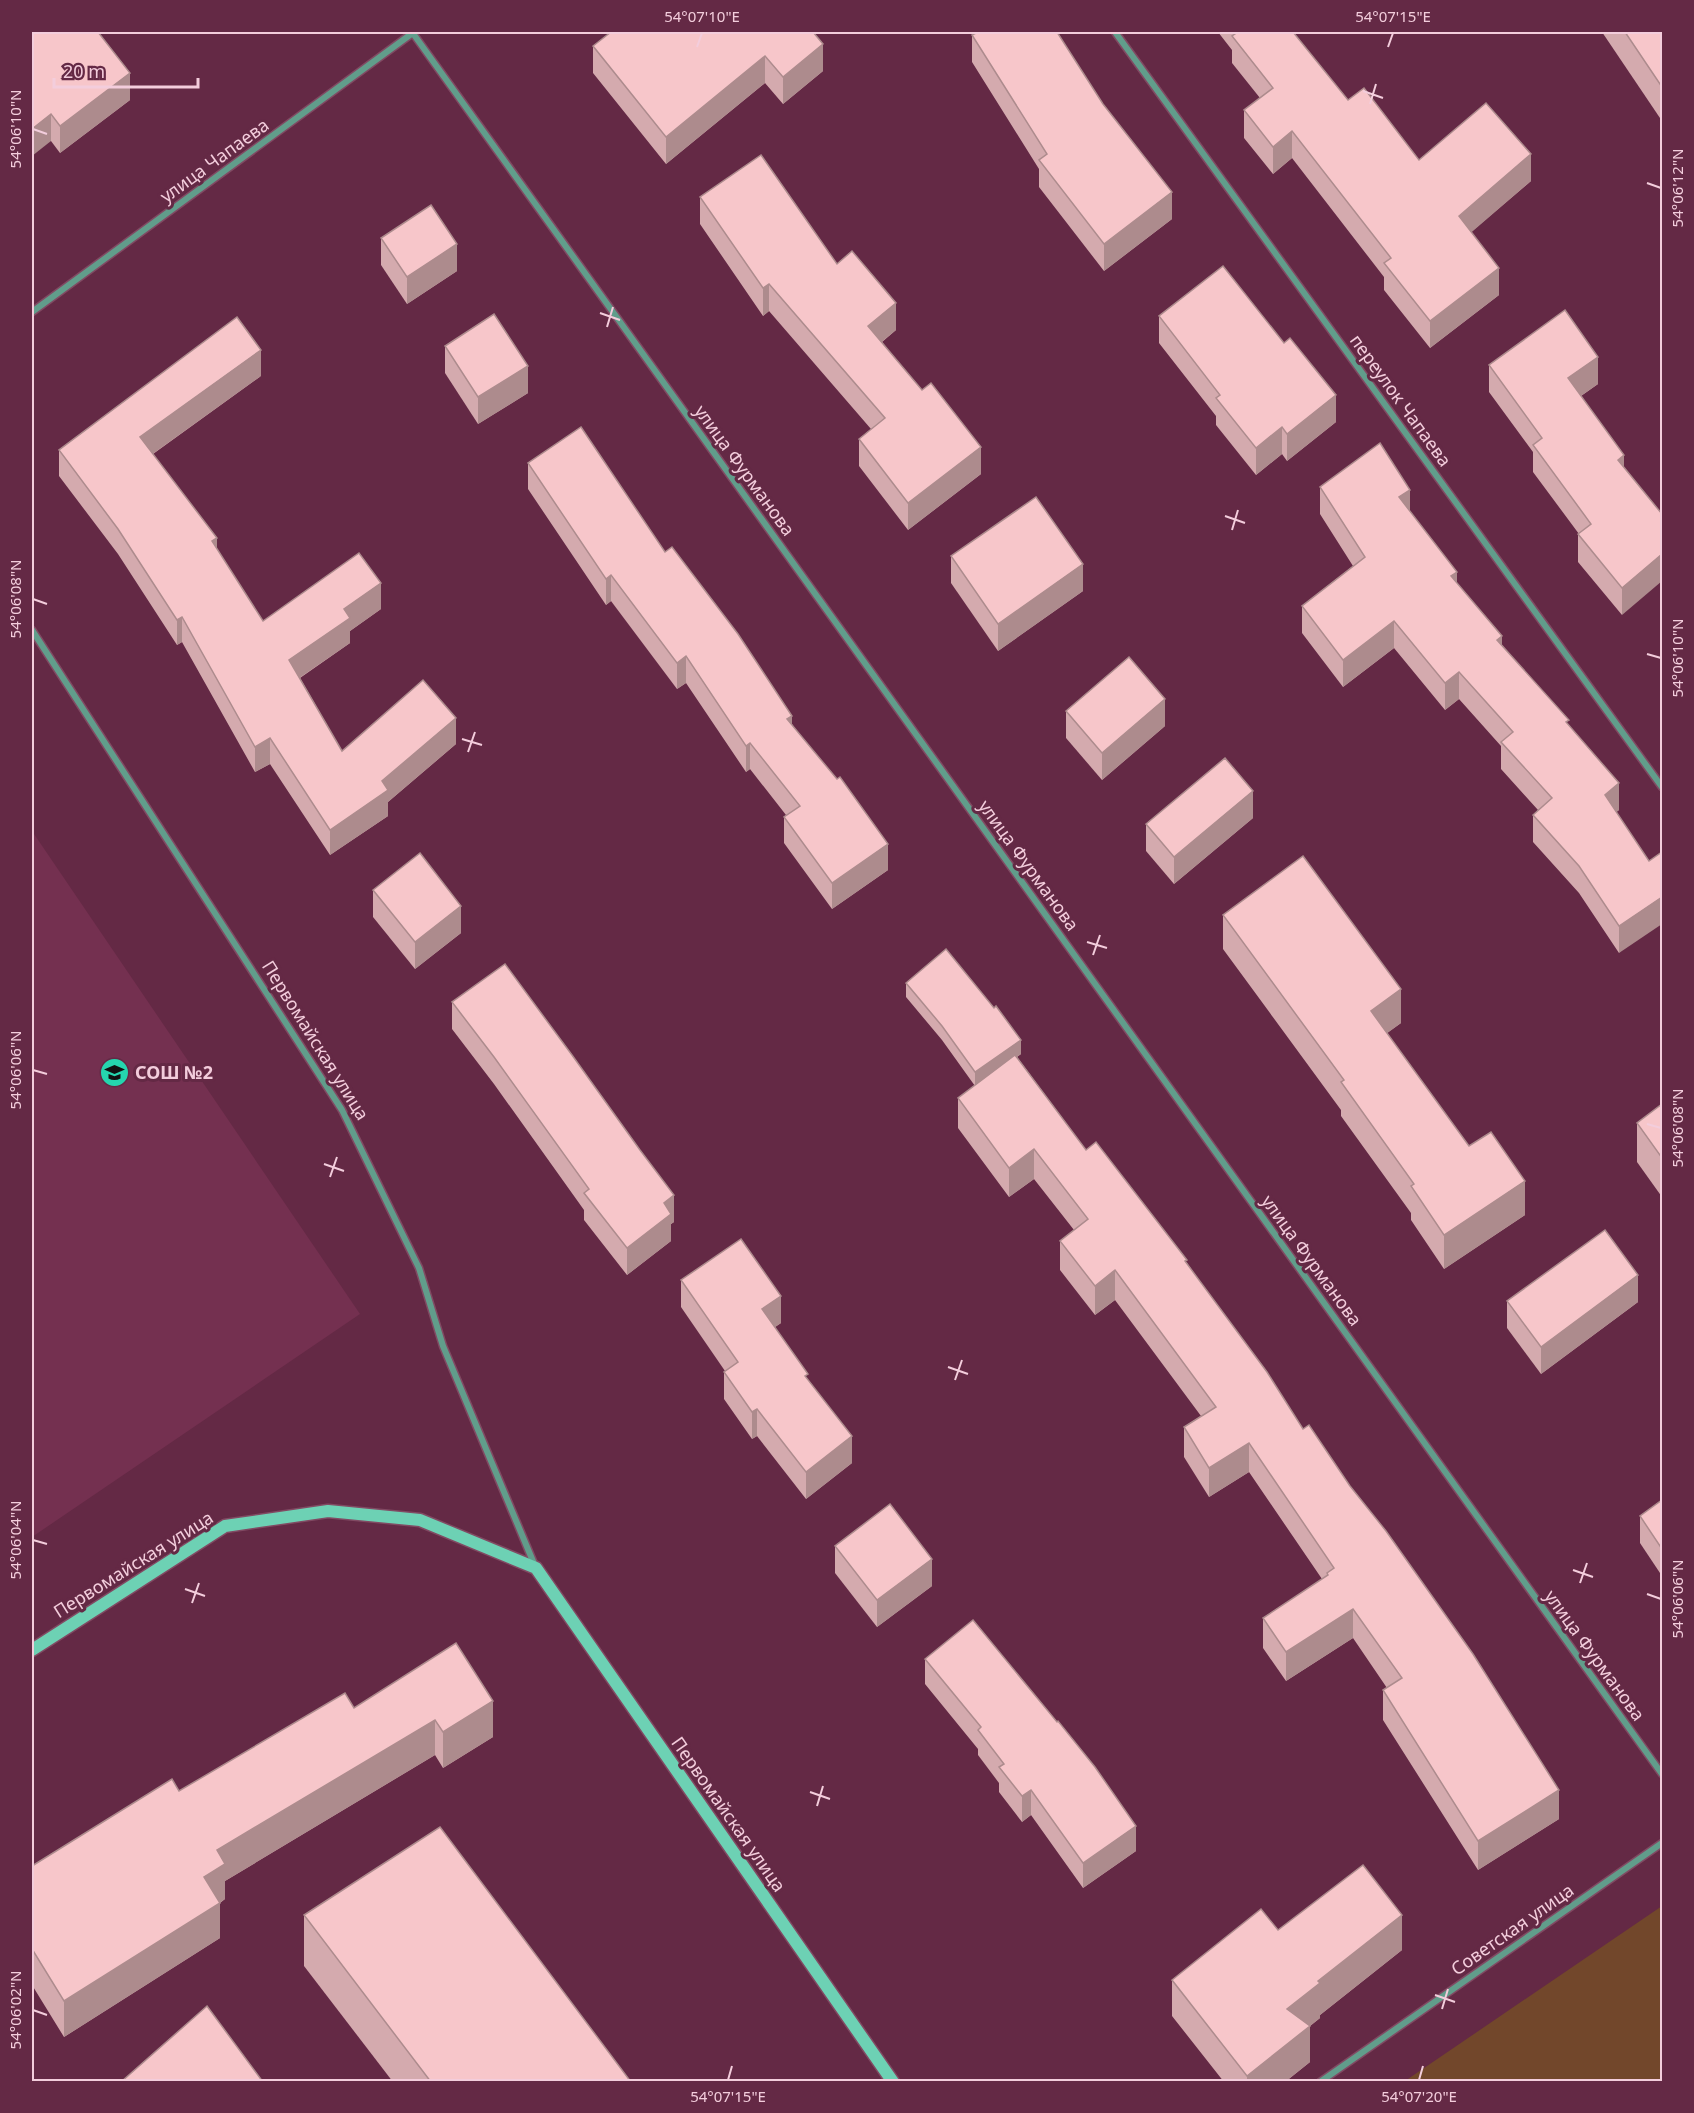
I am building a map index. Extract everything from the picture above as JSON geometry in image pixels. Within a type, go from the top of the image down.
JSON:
[{"type":"main road","name":"Первомайская улица","points":[[32,1650],[225,1526],[327,1511],[420,1520],[536,1568],[893,2082]]},
{"type":"street","name":"улица Чапаева","points":[[32,312],[413,32]]},
{"type":"street","name":"улица Фурманова","points":[[413,32],[1662,1774]]},
{"type":"street","name":"переулок Чапаева","points":[[1114,32],[1662,787]]},
{"type":"street","name":"Первомайская улица","points":[[32,630],[342,1110],[419,1269],[443,1346],[536,1568]]},
{"type":"street","name":"Советская улица","points":[[1320,2082],[1662,1843]]},
{"type":"shaded area","name":"СОШ №2","points":[[32,831],[360,1314],[32,1537]]},
{"type":"shaded area","points":[[1662,1906],[1662,2081],[1405,2081]]},
{"type":"building","points":[[32,32],[98,32],[130,73],[60,126],[51,114],[32,129]]},
{"type":"building","points":[[611,32],[813,32],[823,44],[783,77],[765,56],[666,137],[593,46]]},
{"type":"building","points":[[978,32],[1057,32],[1103,104],[1172,192],[1104,244],[1039,160],[1047,154],[972,35]]},
{"type":"building","points":[[1238,32],[1293,32],[1348,100],[1364,88],[1419,160],[1486,103],[1531,154],[1459,216],[1499,268],[1430,321],[1384,263],[1391,258],[1292,131],[1273,147],[1244,110],[1273,88],[1232,36]]},
{"type":"building","points":[[1625,32],[1662,32],[1662,87]]},
{"type":"building","points":[[761,155],[837,264],[852,251],[896,303],[868,326],[922,390],[931,383],[981,447],[908,503],[859,439],[885,418],[769,284],[763,288],[700,197]]},
{"type":"building","points":[[431,205],[457,244],[407,277],[381,238]]},
{"type":"building","points":[[1223,266],[1284,343],[1290,338],[1336,395],[1287,434],[1282,427],[1256,448],[1216,398],[1220,395],[1159,316]]},
{"type":"building","points":[[1565,310],[1598,357],[1568,378],[1624,455],[1618,460],[1662,514],[1662,554],[1622,588],[1578,534],[1591,524],[1533,445],[1542,438],[1489,365]]},
{"type":"building","points":[[494,314],[528,366],[478,397],[445,346]]},
{"type":"building","points":[[237,317],[261,350],[140,437],[217,538],[212,541],[263,621],[359,553],[381,583],[344,609],[350,618],[289,660],[342,751],[423,680],[456,718],[382,781],[388,790],[330,830],[270,738],[255,747],[182,617],[177,620],[118,529],[59,450]]},
{"type":"building","points":[[581,427],[665,552],[672,547],[738,634],[792,716],[787,719],[837,779],[840,777],[888,844],[832,883],[784,817],[800,806],[750,743],[746,746],[686,656],[677,663],[611,575],[606,579],[528,463]]},
{"type":"building","points":[[1380,443],[1410,490],[1399,497],[1457,572],[1451,576],[1502,636],[1497,640],[1569,720],[1566,722],[1619,783],[1605,795],[1649,861],[1662,852],[1662,897],[1619,926],[1579,866],[1533,815],[1552,798],[1501,742],[1513,732],[1459,672],[1445,683],[1394,621],[1343,660],[1302,606],[1365,557],[1320,487]]},
{"type":"building","points":[[1036,497],[1083,564],[998,624],[951,556]]},
{"type":"building","points":[[1129,657],[1165,699],[1102,753],[1066,711]]},
{"type":"building","points":[[1225,758],[1253,791],[1174,857],[1146,824]]},
{"type":"building","points":[[420,853],[461,906],[415,942],[373,890]]},
{"type":"building","points":[[1303,856],[1401,989],[1371,1011],[1469,1146],[1491,1132],[1525,1181],[1444,1235],[1411,1186],[1414,1184],[1341,1082],[1344,1080],[1223,915]]},
{"type":"building","points":[[946,949],[994,1008],[996,1006],[1021,1040],[975,1072],[942,1026],[906,983]]},
{"type":"building","points":[[505,964],[674,1195],[664,1203],[671,1214],[627,1248],[584,1193],[589,1189],[452,1002]]},
{"type":"building","points":[[1015,1055],[1086,1150],[1096,1142],[1187,1260],[1185,1261],[1267,1372],[1303,1429],[1309,1425],[1350,1486],[1386,1531],[1473,1654],[1559,1790],[1478,1841],[1383,1690],[1402,1678],[1353,1609],[1286,1652],[1263,1618],[1328,1575],[1327,1573],[1334,1568],[1249,1443],[1209,1468],[1184,1427],[1216,1407],[1115,1270],[1095,1286],[1060,1241],[1088,1219],[1034,1149],[1009,1168],[958,1098]]},
{"type":"building","points":[[1662,1104],[1662,1158],[1637,1123]]},
{"type":"building","points":[[1605,1230],[1638,1275],[1541,1347],[1507,1301]]},
{"type":"building","points":[[741,1239],[781,1296],[762,1309],[808,1374],[805,1376],[852,1436],[806,1472],[757,1409],[752,1412],[724,1372],[738,1362],[681,1280]]},
{"type":"building","points":[[1662,1500],[1662,1549],[1640,1516]]},
{"type":"building","points":[[890,1504],[932,1559],[877,1600],[835,1546]]},
{"type":"building","points":[[973,1620],[1095,1767],[1136,1826],[1083,1863],[1031,1790],[1022,1796],[999,1767],[1004,1764],[978,1730],[981,1727],[925,1659]]},
{"type":"building","points":[[456,1643],[493,1701],[443,1732],[435,1720],[217,1850],[225,1864],[204,1877],[220,1903],[64,2001],[32,1949],[32,1866],[172,1779],[179,1791],[345,1693],[354,1708]]},
{"type":"building","points":[[440,1827],[631,2082],[431,2082],[304,1915]]},
{"type":"building","points":[[1363,1865],[1402,1915],[1318,1981],[1320,1983],[1287,2009],[1310,2026],[1247,2076],[1172,1980],[1261,1909],[1278,1930]]},
{"type":"building","points":[[207,2006],[263,2082],[121,2082]]},
{"type":"place","name":"СОШ №2","points":[[114,1072]]}]
